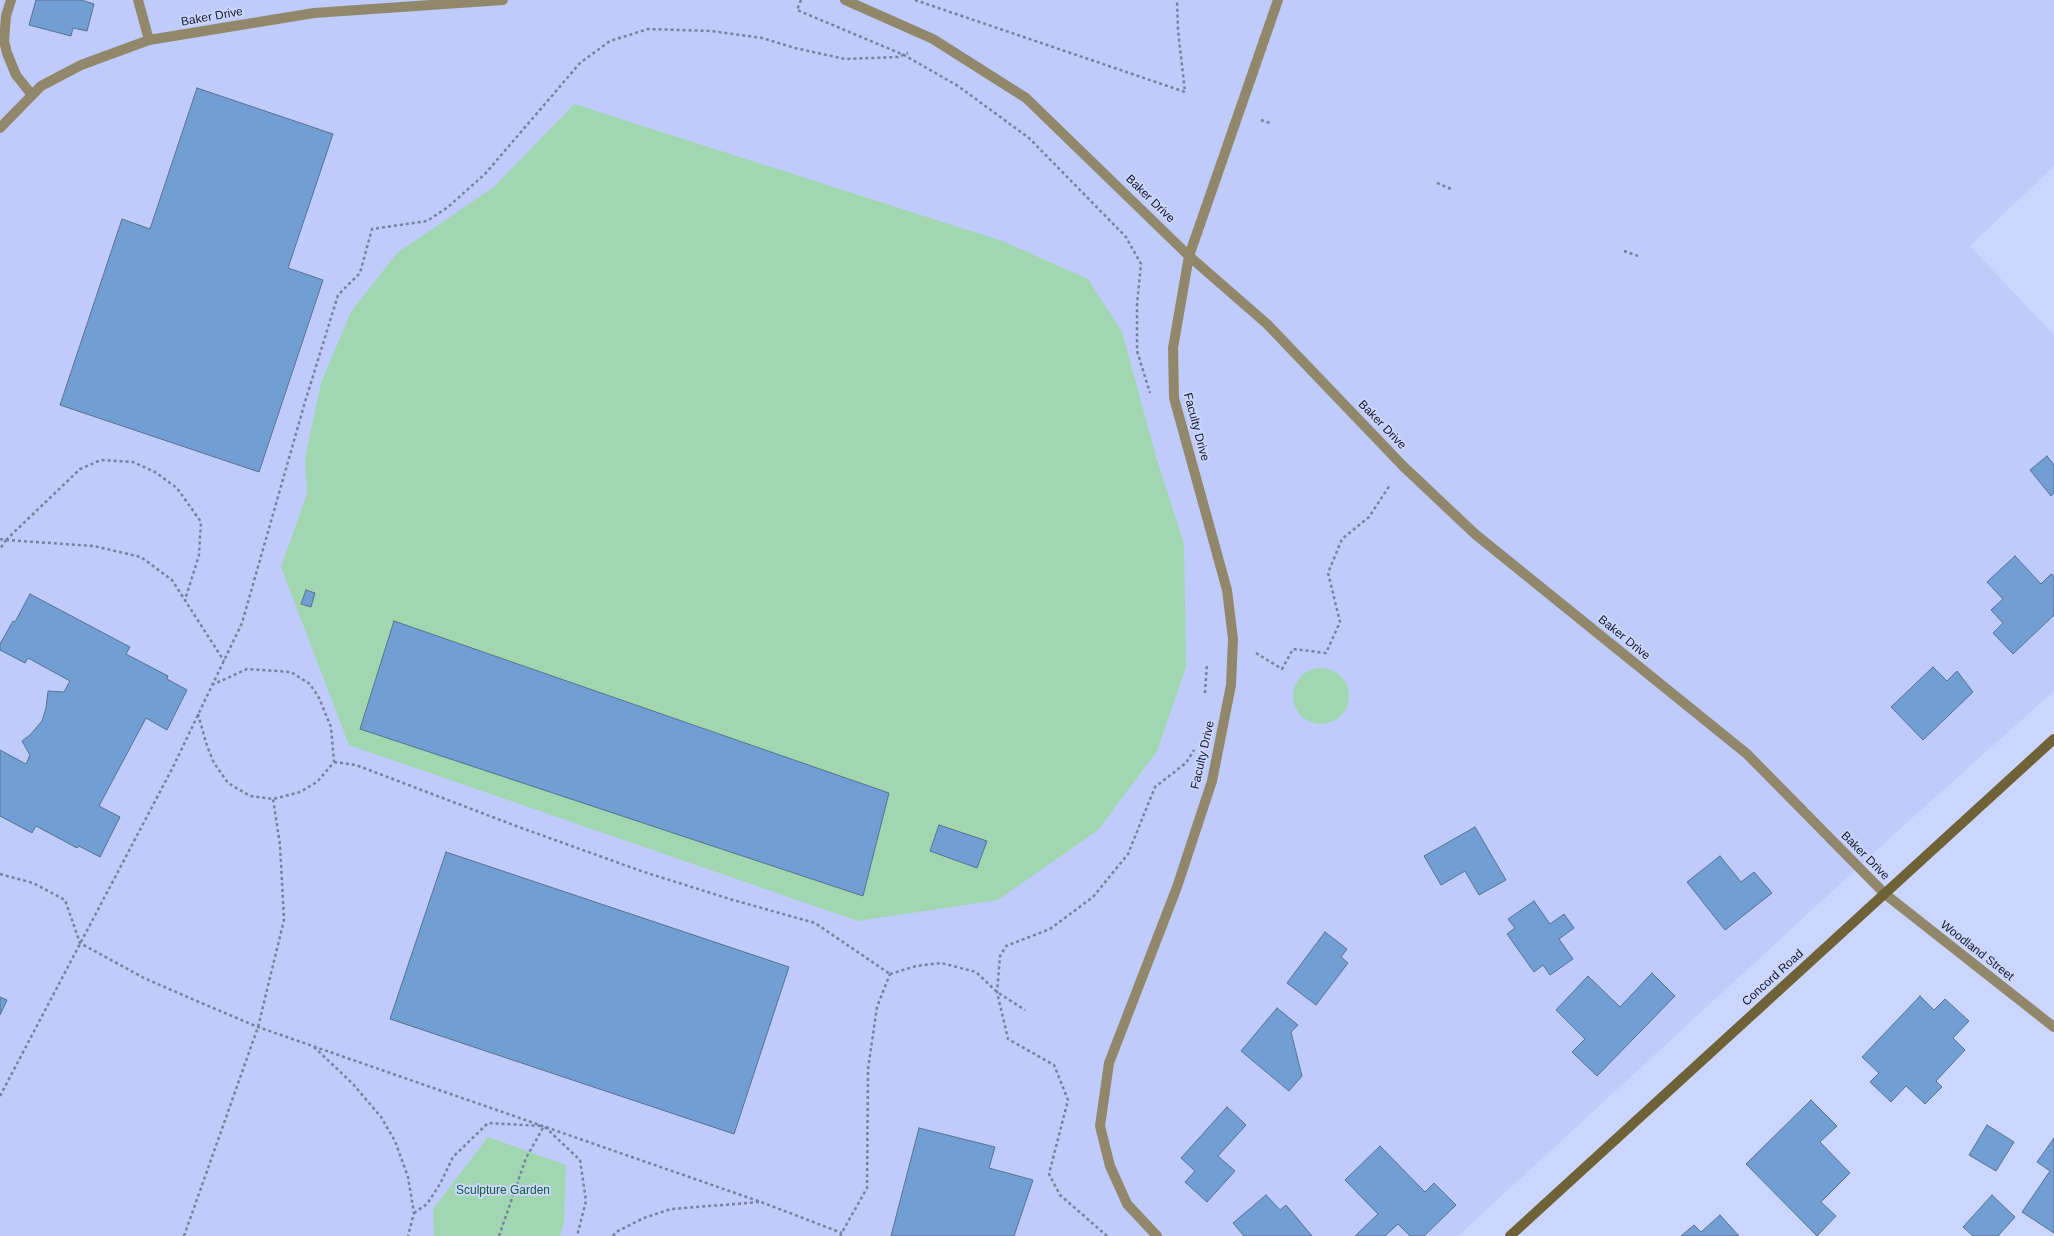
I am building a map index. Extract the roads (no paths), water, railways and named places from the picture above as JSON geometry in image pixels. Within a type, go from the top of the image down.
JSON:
[{"type":"main road","name":"Concord Road","points":[[1510,1236],[2054,739]]},
{"type":"street","points":[[11,0],[6,16],[4,41],[16,75],[32,95]]},
{"type":"street","points":[[138,0],[149,40]]},
{"type":"street","name":"Baker Drive","points":[[0,128],[42,86],[82,65],[149,40],[314,13],[503,0]]},
{"type":"street","name":"Baker Drive","points":[[845,0],[933,39],[1026,98],[1189,256],[1267,324],[1403,466],[1474,534],[1747,754],[1885,894]]},
{"type":"street","name":"Faculty Drive","points":[[1157,1236],[1127,1204],[1110,1166],[1100,1126],[1109,1063],[1177,887],[1212,781],[1231,685],[1233,639],[1223,575],[1174,398],[1173,348],[1189,256],[1278,0]]},
{"type":"street","name":"Woodland Street","points":[[1885,894],[2054,1027]]},
{"type":"park label","name":"Sculpture Garden","points":[[503,1191]]}]
